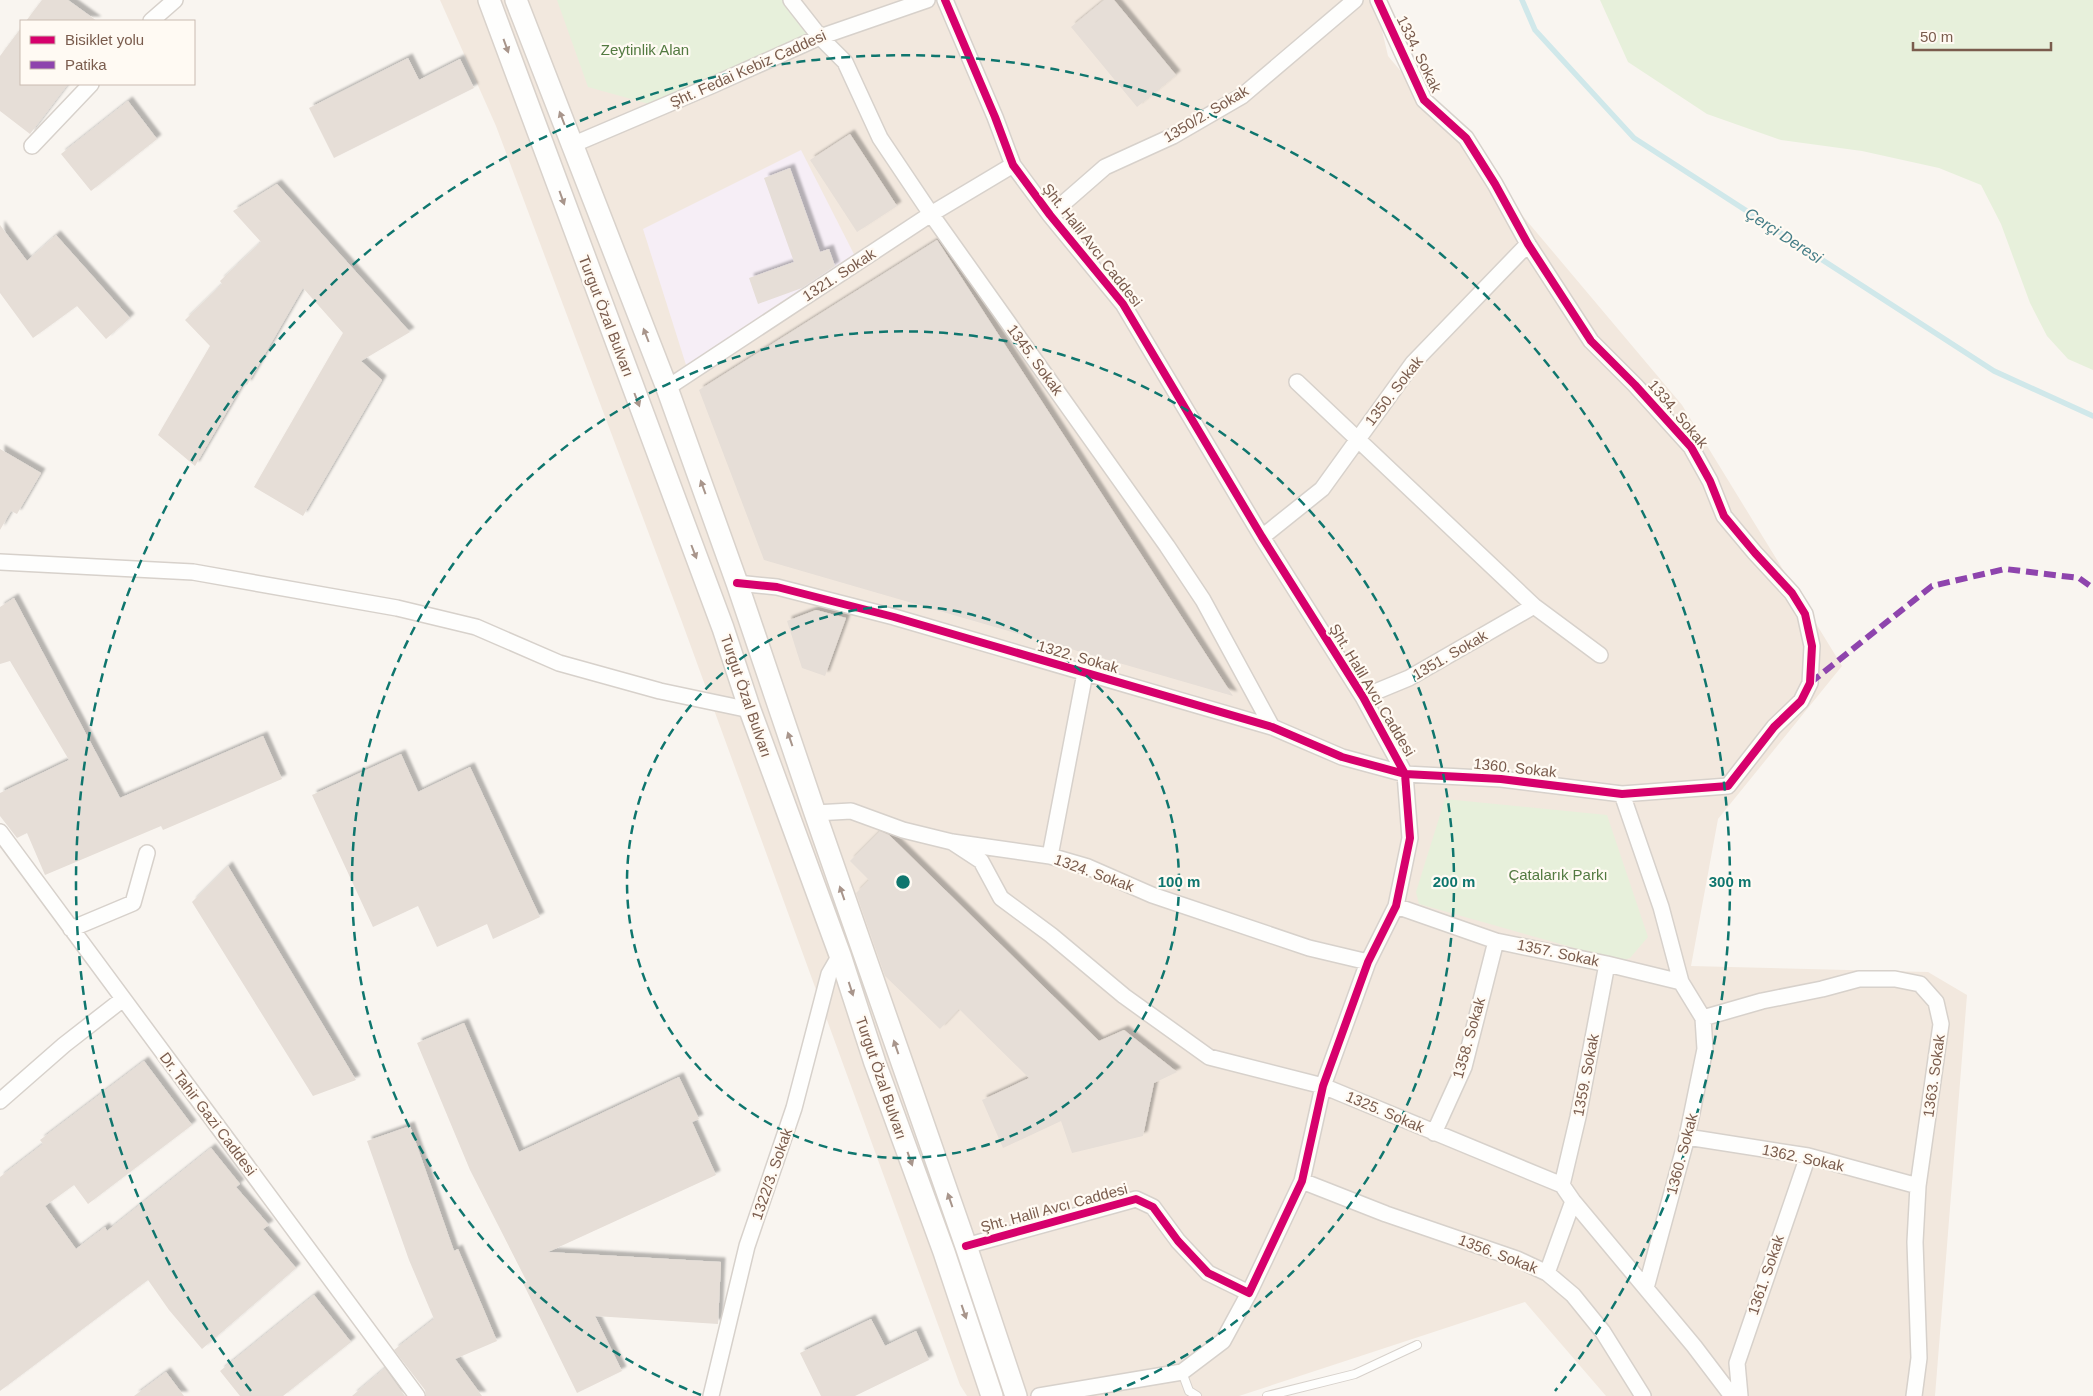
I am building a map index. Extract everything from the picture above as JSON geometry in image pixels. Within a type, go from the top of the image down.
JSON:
[{"type":"main road","name":"Turgut Özal Bulvarı","points":[[489,0],[723,628],[750,710],[840,955],[875,1063],[944,1252],[992,1396]]},
{"type":"main road","name":"Turgut Özal Bulvarı","points":[[516,0],[667,388],[737,583],[814,813],[966,1246],[1016,1396]]},
{"type":"street","points":[[152,20],[175,0]]},
{"type":"street","name":"1345. Sokak","points":[[791,0],[820,37],[845,62],[880,138],[930,214],[1167,546],[1203,600],[1272,727]]},
{"type":"street","name":"Şht. Fedai Kebiz Caddesi","points":[[572,145],[713,86],[820,37],[927,0]]},
{"type":"street","name":"Şht. Halil Avcı Caddesi","points":[[945,0],[1013,164],[1050,215],[1123,304],[1262,537],[1364,697],[1406,774],[1410,838],[1396,906],[1368,962],[1324,1086],[1302,1181],[1249,1293],[1208,1273],[1178,1240],[1153,1207],[1136,1199],[966,1246]]},
{"type":"street","name":"1350/2. Sokak","points":[[1050,215],[1105,167],[1173,136],[1242,96],[1355,0]]},
{"type":"street","name":"1334. Sokak","points":[[1378,0],[1424,100],[1466,138],[1495,184],[1528,244],[1591,341],[1635,384],[1691,446],[1710,481],[1724,516],[1792,593],[1805,614],[1812,646],[1810,683],[1801,701],[1774,728],[1728,786],[1622,794]]},
{"type":"street","points":[[32,146],[90,85]]},
{"type":"street","name":"1321. Sokak","points":[[667,388],[930,214],[1013,164]]},
{"type":"street","name":"1350. Sokak","points":[[1262,537],[1322,489],[1413,363],[1528,244]]},
{"type":"street","points":[[1297,382],[1452,526],[1534,606],[1600,655]]},
{"type":"street","points":[[0,562],[193,572],[397,608],[476,627],[559,663],[660,691],[750,710]]},
{"type":"street","name":"1322. Sokak","points":[[737,583],[777,587],[894,617],[1272,727],[1342,757],[1406,774]]},
{"type":"street","name":"1351. Sokak","points":[[1364,697],[1409,678],[1534,606]]},
{"type":"street","points":[[1050,856],[1085,673]]},
{"type":"street","name":"1360. Sokak","points":[[1406,774],[1501,779],[1622,794]]},
{"type":"street","points":[[1622,794],[1662,907],[1681,982],[1703,1018]]},
{"type":"street","name":"1324. Sokak","points":[[814,813],[851,811],[903,830],[952,842],[1050,856],[1088,867],[1152,894],[1309,948],[1368,962]]},
{"type":"street","name":"Dr. Tahir Gazi Caddesi","points":[[0,832],[417,1396]]},
{"type":"street","name":"1325. Sokak","points":[[952,842],[981,861],[1001,898],[1051,935],[1124,996],[1178,1037],[1209,1057],[1324,1086],[1562,1185]]},
{"type":"street","points":[[71,929],[134,903],[147,853]]},
{"type":"street","name":"1357. Sokak","points":[[1396,906],[1496,941],[1608,964],[1681,982]]},
{"type":"street","name":"1358. Sokak","points":[[1434,1133],[1464,1067],[1496,941]]},
{"type":"street","name":"1322/3. Sokak","points":[[710,1396],[747,1246],[794,1108],[828,974],[840,955]]},
{"type":"street","name":"1359. Sokak","points":[[1562,1185],[1578,1117],[1608,964]]},
{"type":"street","name":"1363. Sokak","points":[[1703,1018],[1859,979],[1895,979],[1920,984],[1936,1002],[1941,1024],[1918,1186],[1916,1242],[1919,1358],[1914,1396]]},
{"type":"street","points":[[0,1101],[64,1045],[123,999]]},
{"type":"street","name":"1360. Sokak","points":[[1646,1288],[1687,1137],[1705,1049],[1703,1018]]},
{"type":"street","name":"1362. Sokak","points":[[1687,1137],[1808,1156],[1918,1186]]},
{"type":"street","name":"1361. Sokak","points":[[1740,1396],[1737,1363],[1808,1156]]},
{"type":"street","name":"1356. Sokak","points":[[1302,1181],[1386,1214],[1509,1256],[1547,1273],[1573,1295],[1597,1324],[1643,1396]]},
{"type":"street","points":[[1562,1185],[1732,1396]]},
{"type":"street","points":[[1547,1273],[1573,1201]]},
{"type":"street","points":[[1039,1396],[1182,1372],[1223,1341],[1249,1293]]},
{"type":"lane","points":[[1266,1396],[1355,1374],[1417,1345]]},
{"type":"lane","points":[[1182,1372],[1189,1391],[1198,1396]]},
{"type":"shaded area","points":[[440,0],[1375,0],[1388,56],[1682,405],[1842,666],[1718,819],[1691,966],[1928,972],[1967,995],[1935,1396],[1606,1396],[1525,1302],[1239,1396],[967,1396],[960,1385],[682,622],[496,126]]},
{"type":"shaded area","points":[[801,150],[859,264],[687,368],[643,229]]},
{"type":"green space","name":"Zeytinlik Alan","points":[[557,0],[785,0],[807,34],[649,104],[588,87]]},
{"type":"green space","points":[[1600,0],[2093,0],[2093,370],[2068,359],[2047,336],[2030,303],[2001,224],[1981,185],[1939,168],[1862,151],[1781,140],[1707,114],[1628,62]]},
{"type":"green space","name":"Çatalarık Parkı","points":[[1445,799],[1607,815],[1648,937],[1630,958],[1621,961],[1419,904],[1416,892]]},
{"type":"building","points":[[42,0],[68,0],[96,20],[27,20]]},
{"type":"building","points":[[1104,0],[1114,0],[1176,75],[1137,107],[1071,27]]},
{"type":"building","points":[[20,29],[20,85],[67,85],[30,134],[0,111],[0,56]]},
{"type":"building","points":[[408,58],[419,80],[460,59],[474,88],[334,158],[309,108]]},
{"type":"building","points":[[128,101],[157,139],[91,191],[61,154]]},
{"type":"building","points":[[850,134],[897,206],[857,232],[810,160]]},
{"type":"building","points":[[790,168],[820,252],[829,249],[835,266],[802,288],[758,304],[749,278],[794,262],[764,178]]},
{"type":"building","points":[[277,184],[410,332],[361,361],[382,380],[303,516],[254,487],[343,333],[303,288],[247,385],[244,382],[195,466],[158,435],[210,346],[185,320],[222,284],[220,281],[261,242],[233,211]]},
{"type":"building","points":[[0,225],[27,261],[56,235],[130,318],[106,339],[77,306],[33,338],[0,293]]},
{"type":"building","points":[[937,240],[1233,696],[764,560],[699,390]]},
{"type":"building","points":[[0,449],[41,473],[17,514],[11,511],[0,530]]},
{"type":"building","points":[[14,598],[120,798],[263,736],[282,779],[163,830],[161,826],[45,875],[27,833],[17,838],[0,816],[0,793],[69,760],[10,661],[0,664],[0,607]]},
{"type":"building","points":[[816,610],[846,618],[825,676],[802,668],[787,621]]},
{"type":"building","points":[[401,754],[418,792],[470,767],[540,917],[493,939],[487,924],[437,947],[418,906],[373,927],[312,795]]},
{"type":"building","points":[[880,831],[889,835],[1099,1041],[1124,1030],[1177,1072],[1154,1083],[1143,1136],[1072,1153],[1061,1121],[1003,1148],[982,1100],[1029,1078],[959,1009],[940,1029],[885,976],[856,893],[869,880],[850,861]]},
{"type":"building","points":[[228,866],[356,1080],[313,1096],[192,902]]},
{"type":"building","points":[[464,1023],[519,1152],[679,1077],[699,1119],[692,1122],[716,1175],[548,1252],[721,1262],[718,1324],[595,1316],[622,1371],[577,1393],[523,1283],[527,1282],[470,1170],[417,1043]]},
{"type":"building","points":[[144,1061],[192,1125],[88,1204],[74,1185],[45,1206],[76,1249],[105,1227],[107,1231],[211,1148],[240,1184],[236,1187],[269,1225],[263,1229],[296,1268],[202,1349],[169,1310],[148,1280],[0,1391],[0,1177],[43,1144],[40,1140]]},
{"type":"building","points":[[410,1126],[454,1251],[458,1249],[497,1341],[455,1359],[482,1396],[426,1396],[425,1390],[394,1350],[434,1319],[409,1260],[367,1141]]},
{"type":"building","points":[[314,1295],[351,1342],[283,1396],[240,1396],[220,1371]]},
{"type":"building","points":[[871,1319],[885,1346],[916,1331],[929,1360],[855,1396],[821,1396],[800,1353]]},
{"type":"building","points":[[385,1368],[405,1396],[352,1396]]},
{"type":"building","points":[[166,1372],[184,1396],[134,1396]]},
{"type":"waterway","name":"Çerçi Deresi","points":[[1522,0],[1535,30],[1634,138],[1994,371],[2093,416]]},
{"type":"marked path","points":[[1810,683],[1932,586],[2005,569],[2079,578],[2093,588]]},
{"type":"cycle path","points":[[945,0],[995,117],[1013,165],[1050,215],[1123,304],[1262,537],[1363,697],[1405,774],[1410,838],[1396,906],[1368,962],[1323,1086],[1302,1181],[1249,1293],[1208,1273],[1178,1241],[1153,1207],[1136,1199],[966,1246]]},
{"type":"cycle path","points":[[737,583],[777,587],[894,617],[1272,727],[1342,757],[1405,774],[1501,779],[1622,794],[1728,786],[1774,727],[1801,701],[1810,683],[1812,646],[1805,614],[1792,593],[1724,516],[1710,481],[1691,447],[1635,385],[1591,341],[1528,244],[1495,184],[1466,138],[1424,100],[1378,0]]}]
